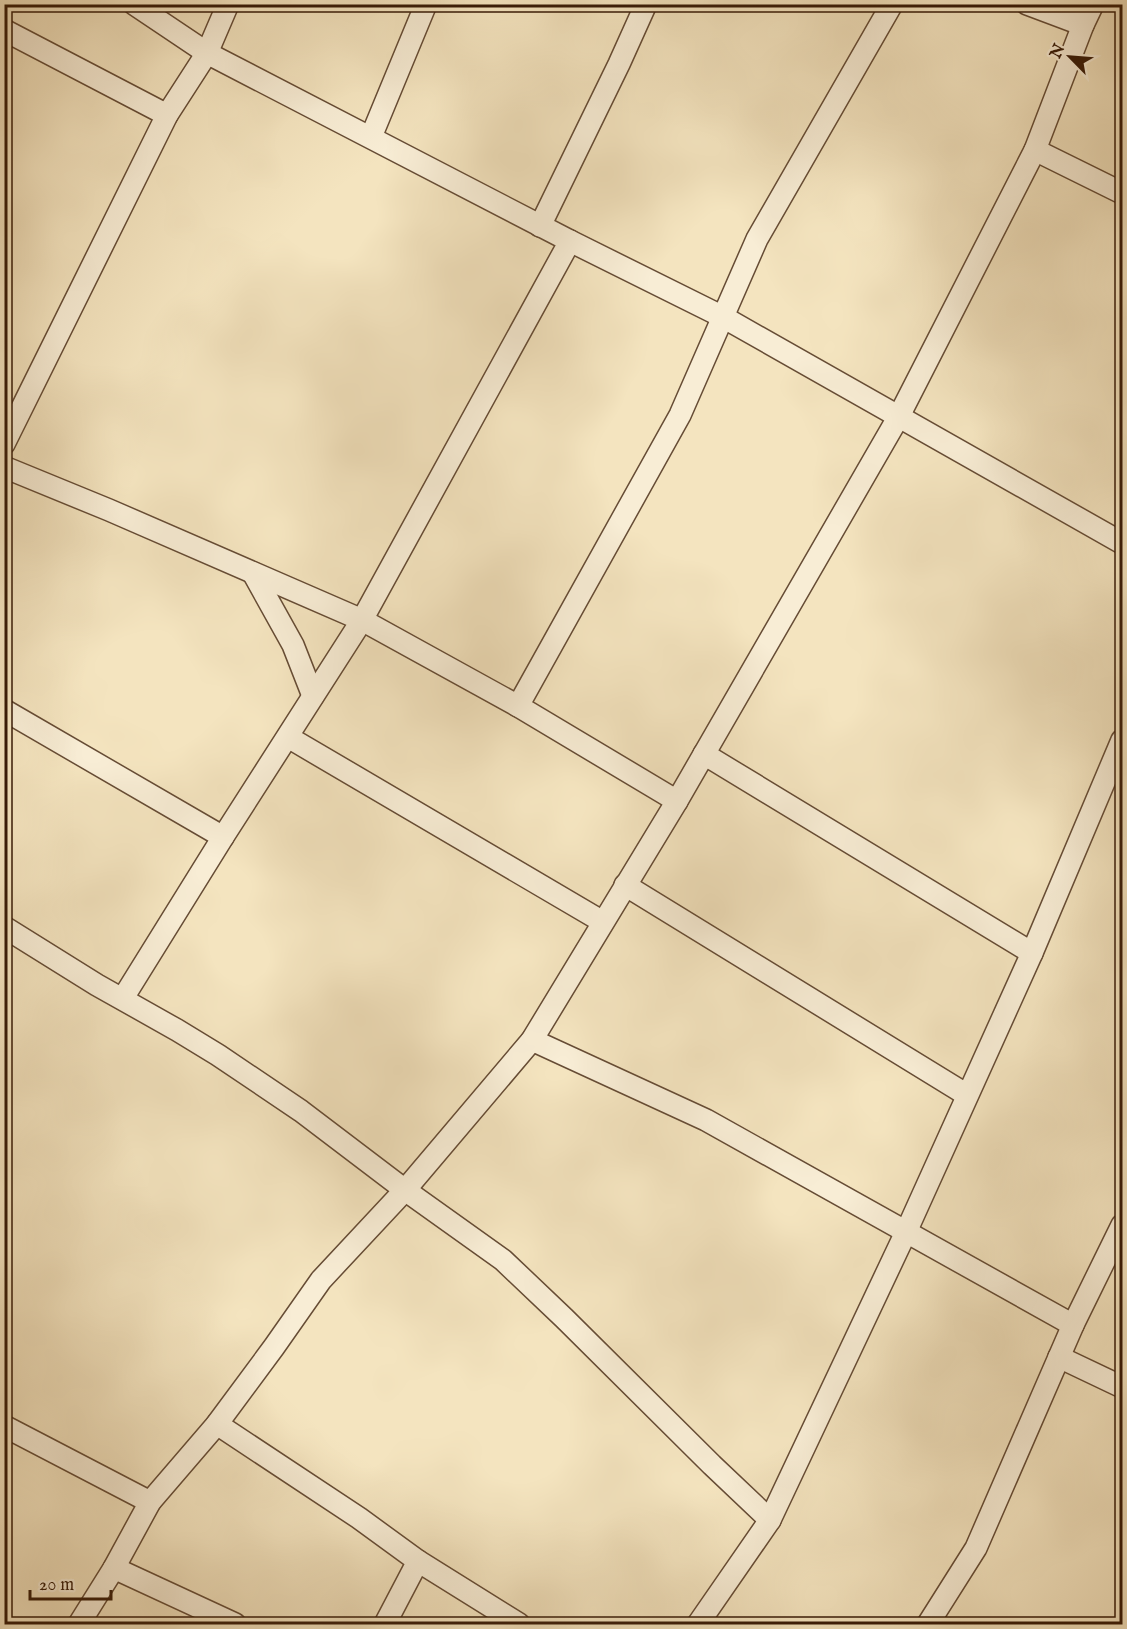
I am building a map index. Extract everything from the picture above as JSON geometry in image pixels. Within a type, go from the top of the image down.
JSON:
[{"type":"street","points":[[134,4],[207,53],[540,226],[723,317],[1122,543]]},
{"type":"street","points":[[4,444],[167,115],[207,53],[228,4]]},
{"type":"street","points":[[371,137],[426,4]]},
{"type":"street","points":[[540,226],[646,4]]},
{"type":"street","points":[[518,706],[680,415],[757,239],[892,4]]},
{"type":"street","points":[[1027,4],[1083,25]]},
{"type":"street","points":[[79,1624],[114,1568],[150,1502],[217,1424],[321,1280],[405,1190],[532,1040],[677,801],[899,416],[1035,150],[1093,4]]},
{"type":"street","points":[[4,30],[167,115]]},
{"type":"street","points":[[1035,150],[1122,193]]},
{"type":"street","points":[[123,998],[362,620],[570,241]]},
{"type":"street","points":[[4,467],[110,510],[362,620],[518,706],[677,801]]},
{"type":"street","points":[[254,573],[293,645],[314,696]]},
{"type":"street","points":[[4,710],[223,837]]},
{"type":"street","points":[[288,737],[603,922]]},
{"type":"street","points":[[698,1624],[770,1520],[906,1232],[1032,953],[1122,740]]},
{"type":"street","points":[[704,754],[1032,953]]},
{"type":"street","points":[[625,885],[967,1095]]},
{"type":"street","points":[[4,927],[97,985],[218,1055],[283,1098],[503,1260],[770,1520]]},
{"type":"street","points":[[532,1040],[706,1120],[1073,1325]]},
{"type":"street","points":[[928,1624],[976,1548],[1073,1325],[1122,1225]]},
{"type":"street","points":[[1059,1357],[1122,1387]]},
{"type":"street","points":[[217,1424],[359,1518],[418,1561],[519,1624]]},
{"type":"street","points":[[4,1426],[150,1502]]},
{"type":"street","points":[[386,1624],[418,1561]]},
{"type":"street","points":[[114,1568],[235,1624]]}]
